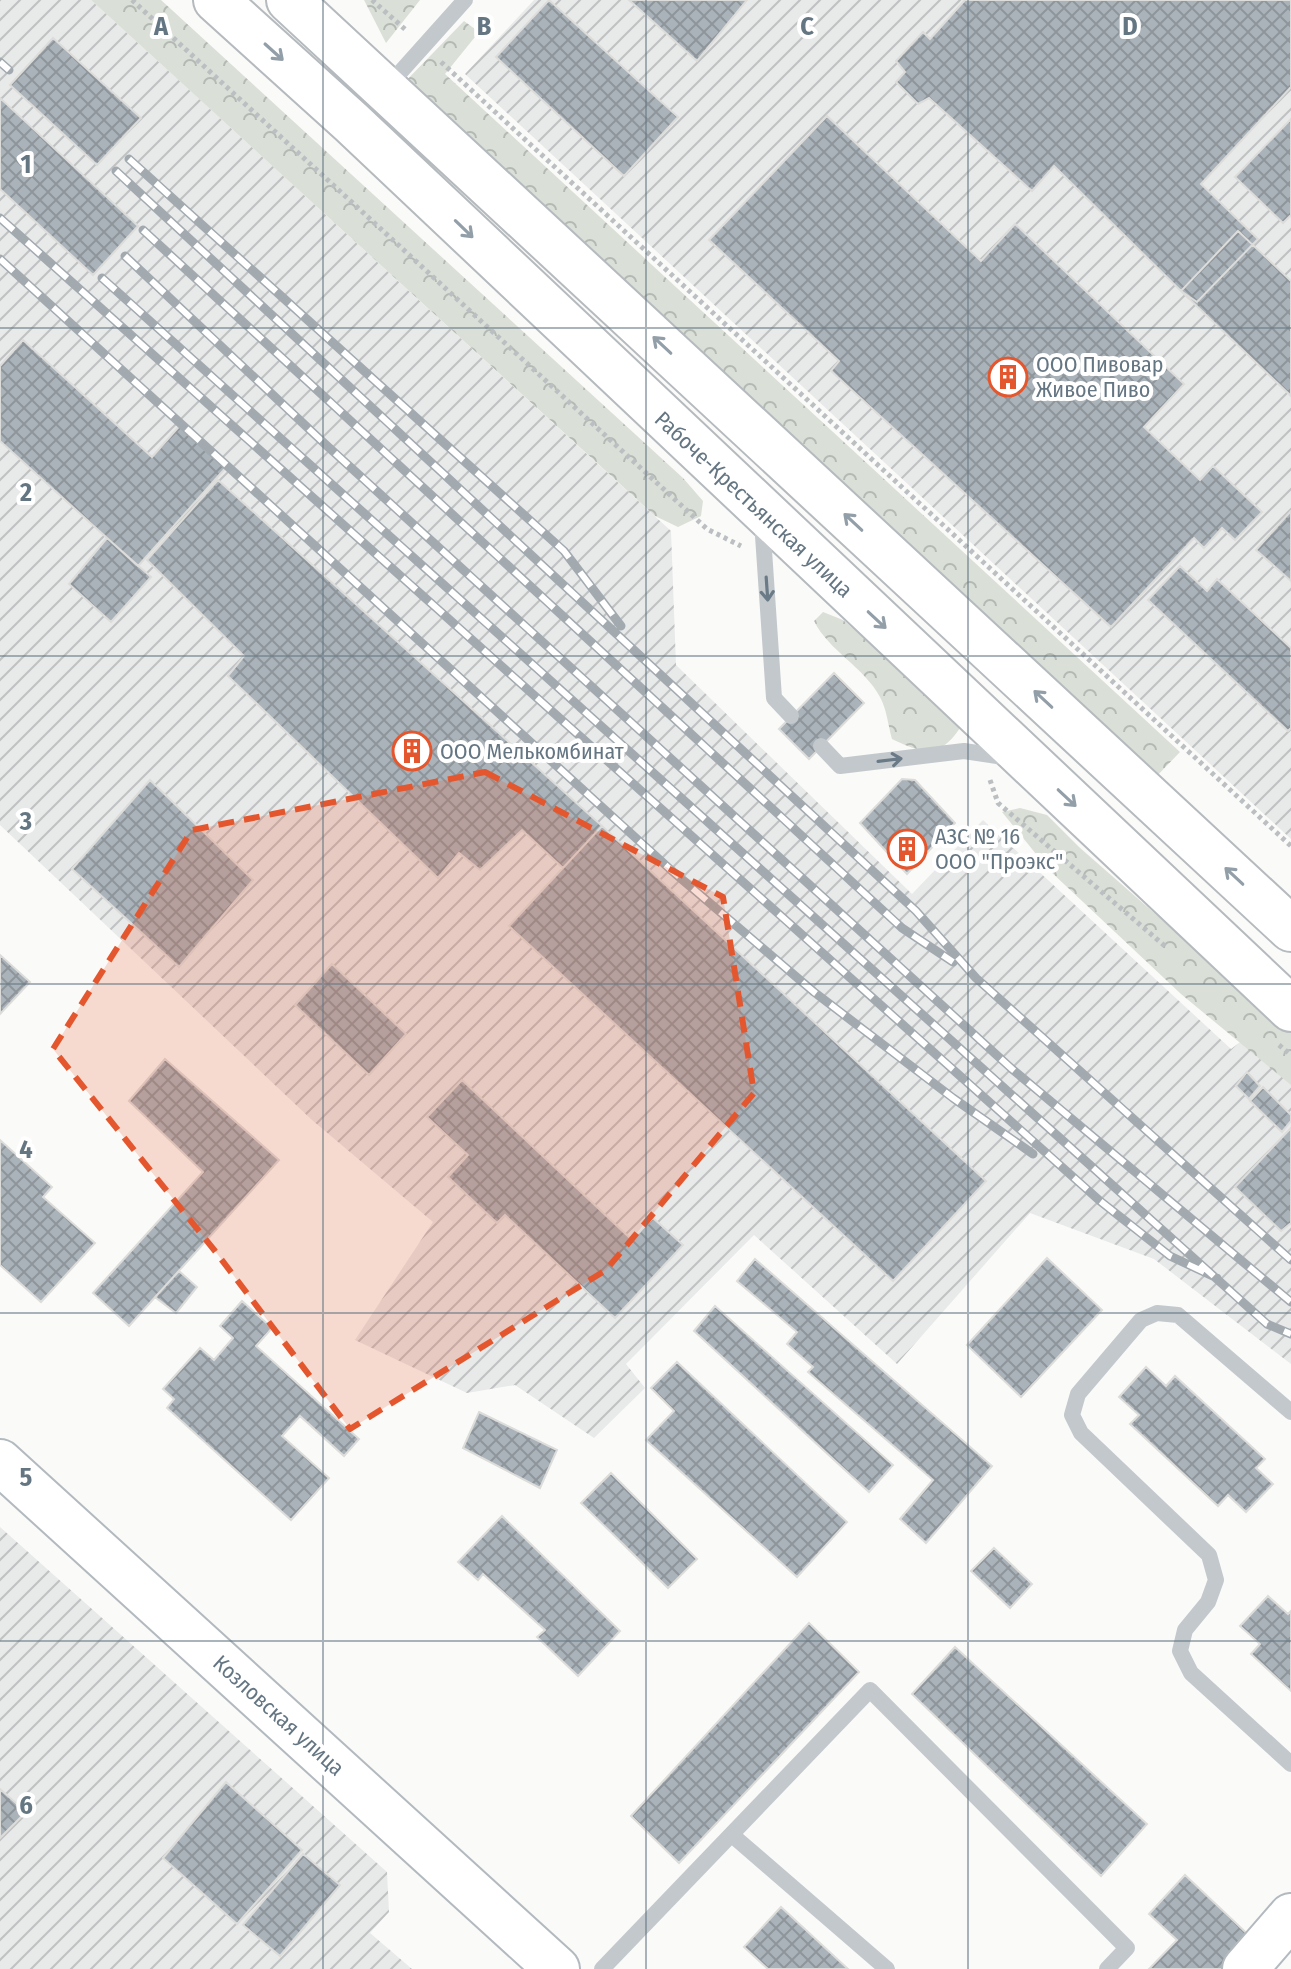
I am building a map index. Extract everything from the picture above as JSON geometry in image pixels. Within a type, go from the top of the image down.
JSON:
[{"type":"main road","name":"Рабоче-Крестьянская улица","points":[[216,0],[351,122],[1027,760],[1279,1022]]},
{"type":"main road","points":[[289,0],[1291,929]]},
{"type":"main road","name":"Козловская улица","points":[[0,1462],[557,1969]]},
{"type":"main road","points":[[1245,1969],[1291,1916]]},
{"type":"lane","points":[[386,88],[465,0]]},
{"type":"lane","points":[[761,511],[774,698],[791,716]]},
{"type":"lane","points":[[821,746],[840,766],[964,751],[1027,760]]},
{"type":"lane","points":[[1291,1412],[1178,1315],[1157,1313],[1141,1320],[1078,1394],[1072,1415],[1081,1433],[1209,1555],[1216,1580],[1208,1602],[1185,1630],[1180,1651],[1191,1673],[1291,1764]]},
{"type":"lane","points":[[602,1969],[870,1690],[1127,1948],[1107,1969]]},
{"type":"lane","points":[[732,1835],[887,1969]]},
{"type":"path","points":[[132,0],[707,529],[765,557]]},
{"type":"path","points":[[372,0],[1291,846]]},
{"type":"path","points":[[980,753],[998,803],[1174,954]]},
{"type":"path","points":[[1279,1022],[1291,1055]]},
{"type":"highlighted area","points":[[485,772],[723,897],[754,1093],[606,1270],[350,1429],[215,1251],[53,1049],[192,830]]},
{"type":"shaded area","points":[[0,0],[91,0],[671,531],[676,665],[912,894],[983,820],[1231,1049],[1255,1031],[1291,1063],[1291,1364],[1154,1259],[1030,1213],[897,1364],[754,1235],[626,1364],[645,1388],[594,1438],[515,1385],[467,1393],[355,1340],[433,1222],[312,1120],[0,825]]},
{"type":"shaded area","points":[[534,0],[1291,0],[1291,839],[465,74]]},
{"type":"shaded area","points":[[0,1527],[387,1872],[389,1912],[370,1933],[412,1969],[0,1969]]},
{"type":"green space","points":[[91,0],[161,0],[683,478],[703,501],[701,516],[678,527],[655,516]]},
{"type":"green space","points":[[364,0],[420,0],[386,43]]},
{"type":"green space","points":[[464,21],[479,32],[445,74],[1180,752],[1152,781],[401,86]]},
{"type":"green space","points":[[823,612],[843,620],[963,723],[956,734],[933,750],[915,748],[892,739],[884,707],[873,686],[828,641],[814,621]]},
{"type":"green space","points":[[1020,808],[1047,815],[1079,847],[1291,1033],[1291,1085],[1181,994],[1049,870],[1002,812]]},
{"type":"building","points":[[549,0],[678,117],[624,176],[496,57]]},
{"type":"building","points":[[629,0],[747,0],[697,61]]},
{"type":"building","points":[[965,0],[1291,0],[1291,87],[1201,184],[1258,239],[1197,302],[1181,291],[1054,166],[1032,191],[929,98],[918,104],[896,82],[905,72],[896,61],[923,32],[930,39]]},
{"type":"building","points":[[53,38],[141,118],[97,165],[10,85]]},
{"type":"building","points":[[0,98],[138,226],[93,275],[0,189]]},
{"type":"building","name":"ООО Пивовар Живое Пиво","points":[[827,116],[981,261],[1015,224],[1184,384],[1144,427],[1200,480],[1213,466],[1262,512],[1235,540],[1222,528],[1204,548],[1194,538],[1111,627],[831,371],[839,361],[709,240]]},
{"type":"building","points":[[1291,119],[1291,215],[1283,223],[1235,177]]},
{"type":"building","points":[[1238,231],[1291,281],[1291,396],[1181,291]]},
{"type":"building","points":[[23,340],[152,457],[183,422],[229,464],[138,566],[0,441],[0,366]]},
{"type":"building","name":"ООО Мелькомбинат","points":[[218,480],[602,826],[563,868],[522,830],[480,870],[459,853],[438,878],[228,676],[244,656],[147,560]]},
{"type":"building","points":[[1291,511],[1291,581],[1256,550]]},
{"type":"building","points":[[107,538],[151,577],[111,622],[69,584]]},
{"type":"building","points":[[1180,566],[1207,591],[1217,579],[1291,648],[1291,728],[1288,731],[1148,600]]},
{"type":"building","points":[[834,673],[864,703],[809,759],[779,729]]},
{"type":"building","name":"АЗС № 16 ООО \"Проэкс\"","points":[[902,779],[915,780],[955,823],[907,874],[860,823]]},
{"type":"building","points":[[150,780],[253,880],[179,967],[72,869]]},
{"type":"building","points":[[602,826],[986,1181],[893,1281],[509,926]]},
{"type":"building","points":[[0,955],[30,982],[0,1014]]},
{"type":"building","points":[[332,964],[406,1034],[369,1075],[295,1005]]},
{"type":"building","points":[[165,1059],[279,1160],[129,1326],[93,1293],[203,1172],[129,1101]]},
{"type":"building","points":[[1247,1072],[1260,1086],[1249,1099],[1236,1086]]},
{"type":"building","points":[[462,1080],[632,1240],[653,1218],[683,1245],[615,1318],[505,1215],[497,1223],[448,1177],[468,1155],[427,1117]]},
{"type":"building","points":[[1263,1087],[1291,1115],[1291,1121],[1282,1132],[1250,1101]]},
{"type":"building","points":[[1291,1128],[1291,1223],[1281,1231],[1235,1187]]},
{"type":"building","points":[[0,1140],[52,1187],[43,1197],[95,1243],[41,1302],[0,1265]]},
{"type":"building","points":[[1047,1258],[1102,1310],[1021,1397],[967,1345]]},
{"type":"building","points":[[755,1259],[992,1466],[926,1543],[900,1519],[933,1480],[808,1372],[813,1367],[787,1344],[797,1332],[737,1281]]},
{"type":"building","points":[[179,1271],[197,1287],[176,1313],[155,1297]]},
{"type":"building","points":[[242,1301],[272,1328],[256,1346],[359,1439],[344,1456],[300,1416],[282,1436],[329,1478],[291,1520],[167,1408],[174,1399],[163,1389],[200,1348],[214,1360],[233,1338],[220,1326]]},
{"type":"building","points":[[715,1306],[893,1465],[869,1492],[694,1331]]},
{"type":"building","points":[[677,1362],[847,1522],[797,1577],[646,1440],[674,1411],[651,1388]]},
{"type":"building","points":[[1146,1367],[1166,1386],[1175,1376],[1265,1459],[1256,1468],[1273,1484],[1246,1512],[1228,1495],[1218,1506],[1130,1424],[1139,1415],[1119,1397]]},
{"type":"building","points":[[479,1412],[557,1450],[540,1488],[463,1448]]},
{"type":"building","points":[[611,1473],[697,1559],[668,1588],[581,1503]]},
{"type":"building","points":[[502,1516],[620,1631],[578,1676],[537,1637],[545,1630],[483,1574],[478,1580],[458,1562]]},
{"type":"building","points":[[994,1548],[1032,1584],[1010,1608],[971,1571]]},
{"type":"building","points":[[1268,1596],[1288,1614],[1291,1611],[1291,1691],[1251,1654],[1260,1644],[1240,1626]]},
{"type":"building","points":[[809,1623],[859,1672],[679,1863],[631,1816]]},
{"type":"building","points":[[955,1647],[1147,1824],[1101,1876],[912,1694]]},
{"type":"building","points":[[226,1782],[302,1850],[237,1924],[163,1858]]},
{"type":"building","points":[[0,1789],[26,1812],[0,1838]]},
{"type":"building","points":[[303,1854],[340,1885],[280,1956],[243,1925]]},
{"type":"building","points":[[1185,1875],[1257,1943],[1233,1969],[1149,1969],[1177,1940],[1149,1914]]},
{"type":"building","points":[[781,1907],[848,1969],[768,1969],[744,1947]]},
{"type":"railway","points":[[0,62],[9,70]]},
{"type":"railway","points":[[129,159],[564,551],[621,626]]},
{"type":"railway","points":[[116,171],[916,911],[976,978],[1291,1260]]},
{"type":"railway","points":[[0,218],[1100,1201],[1170,1256],[1217,1278]]},
{"type":"railway","points":[[143,230],[902,928],[953,962]]},
{"type":"railway","points":[[125,256],[325,444],[1012,1069],[1291,1302]]},
{"type":"railway","points":[[0,259],[671,870],[814,992],[953,1098],[1033,1154]]},
{"type":"railway","points":[[102,278],[1267,1324],[1291,1334]]},
{"type":"place","name":"ООО Пивовар Живое Пиво","points":[[1008,377]]},
{"type":"place","name":"ООО Мелькомбинат","points":[[412,751]]},
{"type":"place","name":"АЗС № 16 ООО \"Проэкс\"","points":[[907,849]]}]
